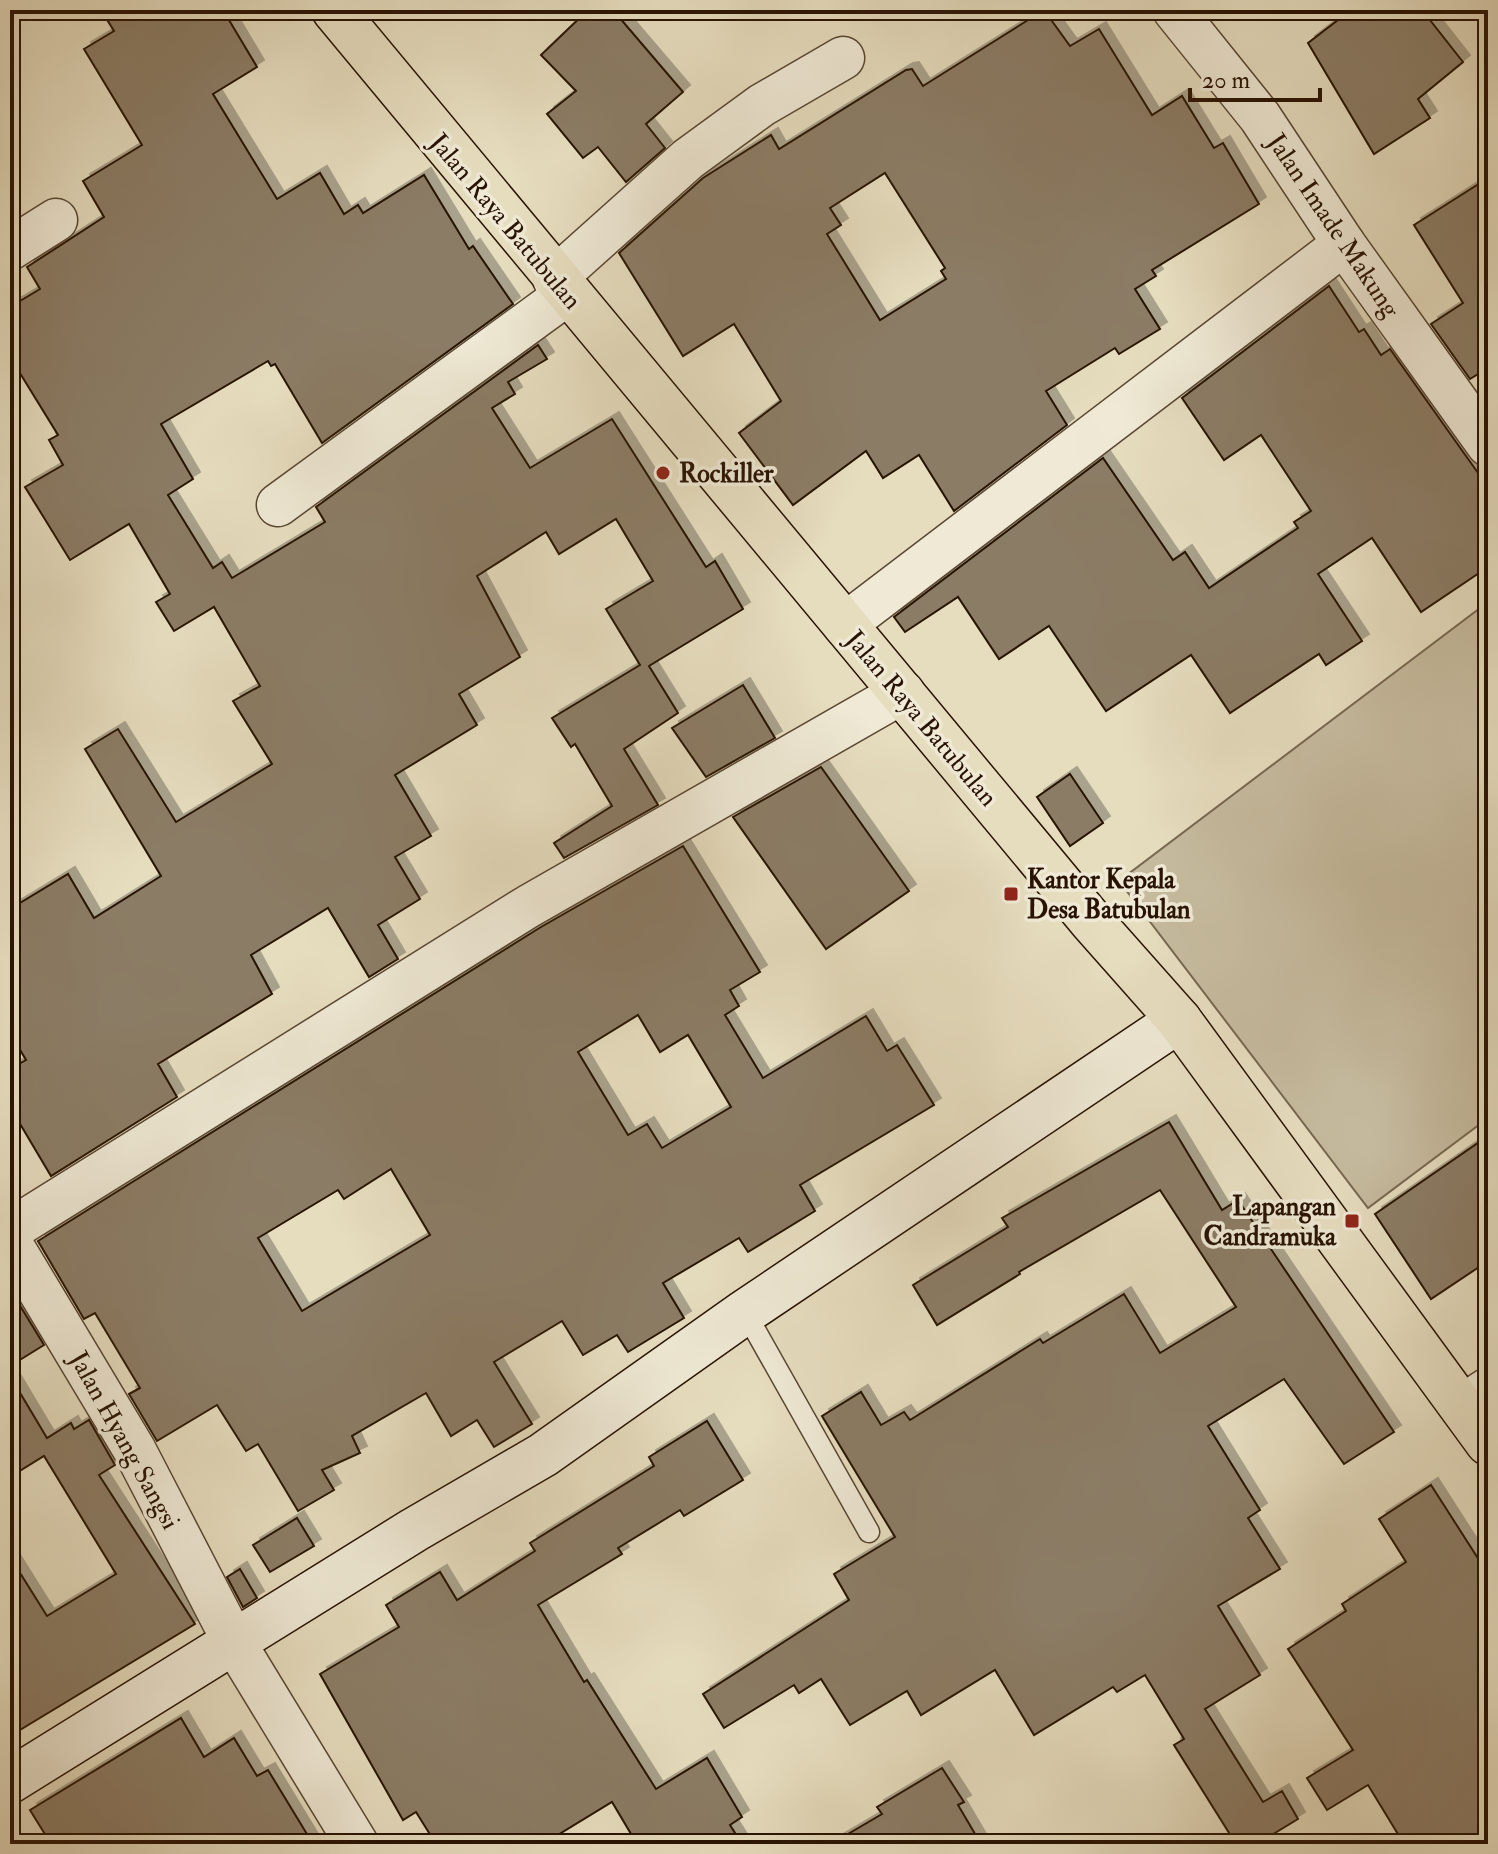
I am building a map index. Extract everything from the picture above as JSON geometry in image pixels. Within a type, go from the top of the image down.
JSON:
[{"type":"highway","name":"Jalan Raya Batubulan","points":[[334,10],[560,286],[903,692],[1093,923],[1179,1020],[1475,1397],[1488,1443]]},
{"type":"street","name":"Jalan Imade Makung","points":[[1174,10],[1260,117],[1344,244],[1488,445]]},
{"type":"street","points":[[278,505],[560,286],[688,159],[762,105],[843,58]]},
{"type":"street","points":[[10,249],[56,220]]},
{"type":"street","points":[[844,625],[1344,244]]},
{"type":"street","points":[[10,1230],[529,906],[903,692]]},
{"type":"street","points":[[10,1781],[543,1455],[745,1312],[1179,1020]]},
{"type":"street","name":"Jalan Hyang Sangsi","points":[[10,1242],[134,1449],[234,1642],[357,1844]]},
{"type":"lane","points":[[745,1312],[869,1532]]},
{"type":"shaded area","points":[[1488,602],[1488,1118],[1368,1208],[1119,881]]},
{"type":"building","points":[[101,10],[223,10],[257,67],[213,94],[277,199],[320,173],[344,214],[358,205],[363,213],[424,175],[469,249],[473,246],[513,304],[322,443],[275,364],[271,366],[268,361],[161,424],[193,479],[168,495],[213,568],[222,562],[232,578],[325,522],[316,507],[538,345],[547,359],[508,382],[515,394],[492,408],[530,468],[612,419],[706,567],[715,561],[743,609],[649,666],[678,713],[624,749],[658,805],[564,858],[554,843],[612,806],[575,744],[571,747],[552,718],[640,665],[606,609],[653,581],[616,519],[559,554],[546,532],[477,576],[520,657],[459,694],[477,725],[395,775],[431,836],[395,857],[420,899],[378,925],[398,959],[369,977],[328,908],[251,955],[272,994],[158,1064],[177,1097],[51,1176],[10,1107],[10,1069],[26,1060],[10,1033],[10,909],[68,874],[94,918],[161,876],[85,749],[118,729],[176,822],[272,764],[233,701],[260,686],[214,607],[174,631],[156,602],[170,594],[129,524],[70,560],[25,487],[63,465],[49,440],[58,435],[10,357],[10,307],[40,289],[27,267],[104,217],[83,181],[142,145],[84,49],[114,31]]},
{"type":"building","points":[[588,10],[613,10],[683,92],[646,124],[665,148],[626,182],[598,147],[583,158],[547,114],[576,91],[541,55]]},
{"type":"building","points":[[1044,10],[1070,46],[1099,29],[1152,115],[1182,96],[1214,148],[1223,143],[1259,204],[1152,270],[1156,276],[1135,289],[1160,329],[1119,354],[1115,348],[1046,391],[1067,425],[954,511],[919,455],[883,478],[866,451],[793,505],[739,433],[781,401],[734,324],[683,356],[619,253],[703,178],[771,135],[779,149],[906,70],[912,69],[923,86]],"holes":[[[885,173],[945,268],[941,271],[946,279],[880,320],[827,234],[841,225],[830,208]]]},
{"type":"building","points":[[1351,10],[1422,10],[1463,62],[1418,99],[1430,118],[1374,154],[1308,43]]},
{"type":"building","points":[[1488,178],[1488,368],[1470,379],[1431,324],[1463,303],[1414,225]]},
{"type":"building","points":[[1329,286],[1359,332],[1364,329],[1381,355],[1390,349],[1488,487],[1488,567],[1421,612],[1372,538],[1318,574],[1362,641],[1326,665],[1319,654],[1230,713],[1191,655],[1106,711],[1049,626],[999,659],[958,597],[905,632],[894,617],[1103,458],[1173,560],[1185,552],[1209,588],[1298,528],[1294,522],[1311,511],[1261,435],[1224,460],[1182,398]]},
{"type":"building","points":[[743,685],[775,738],[706,777],[672,728]]},
{"type":"building","points":[[821,767],[909,891],[826,949],[733,817]]},
{"type":"building","points":[[1070,774],[1103,823],[1070,846],[1037,797]]},
{"type":"building","points":[[683,846],[760,972],[730,990],[739,1006],[725,1015],[763,1078],[866,1016],[887,1051],[897,1045],[934,1105],[800,1185],[815,1211],[748,1252],[739,1238],[663,1283],[684,1318],[628,1352],[617,1335],[583,1355],[562,1321],[494,1362],[532,1424],[494,1447],[477,1420],[451,1436],[426,1393],[352,1436],[360,1453],[322,1470],[334,1490],[298,1511],[258,1444],[246,1451],[217,1405],[157,1441],[129,1394],[140,1388],[95,1313],[84,1319],[38,1241],[541,927]],"holes":[[[638,1015],[660,1052],[688,1035],[731,1107],[662,1148],[647,1124],[628,1135],[578,1052]],[[391,1169],[430,1235],[302,1311],[258,1238],[338,1190],[344,1199]]]},
{"type":"building","points":[[1169,1122],[1222,1210],[1238,1200],[1394,1432],[1344,1464],[1284,1379],[1208,1426],[1260,1510],[1248,1518],[1280,1569],[1218,1606],[1260,1675],[1205,1709],[1263,1802],[1282,1791],[1298,1819],[1257,1844],[1236,1844],[1174,1745],[1184,1739],[1145,1675],[1117,1692],[1113,1687],[1034,1735],[995,1670],[921,1715],[907,1691],[850,1725],[821,1679],[799,1693],[794,1685],[724,1728],[703,1694],[849,1600],[834,1574],[895,1537],[822,1416],[861,1392],[881,1425],[904,1412],[910,1420],[1040,1339],[1043,1343],[1124,1294],[1160,1353],[1236,1307],[1160,1190],[1019,1272],[937,1325],[913,1285],[1008,1227],[1002,1218]]},
{"type":"building","points":[[1488,1136],[1488,1261],[1431,1299],[1375,1214]]},
{"type":"building","points":[[19,1304],[44,1345],[10,1366],[10,1310]]},
{"type":"building","points":[[10,1376],[47,1438],[71,1423],[74,1429],[89,1420],[115,1465],[99,1475],[195,1624],[10,1736],[10,1557],[47,1616],[116,1574],[44,1456],[10,1477]]},
{"type":"building","points":[[707,1421],[743,1480],[684,1516],[680,1510],[618,1548],[622,1554],[538,1605],[584,1682],[587,1680],[656,1789],[707,1758],[742,1817],[730,1825],[742,1844],[637,1844],[612,1802],[543,1844],[436,1844],[416,1812],[403,1820],[320,1674],[399,1627],[386,1605],[440,1572],[457,1600],[535,1551],[530,1543],[654,1466],[649,1457]]},
{"type":"building","points":[[1431,1485],[1488,1574],[1488,1844],[1404,1844],[1368,1785],[1327,1810],[1307,1778],[1353,1750],[1288,1649],[1346,1611],[1342,1604],[1406,1562],[1379,1519]]},
{"type":"building","points":[[297,1518],[314,1546],[270,1572],[253,1545]]},
{"type":"building","points":[[240,1569],[257,1598],[243,1607],[227,1577]]},
{"type":"building","points":[[181,1718],[204,1757],[234,1738],[257,1776],[268,1770],[313,1844],[51,1844],[30,1810]]},
{"type":"building","points":[[942,1768],[964,1802],[958,1805],[981,1844],[831,1844],[882,1814],[877,1807]]},
{"type":"place","name":"Rockiller","points":[[663,473]]},
{"type":"place","name":"Kantor Kepala Desa Batubulan","points":[[1011,894]]},
{"type":"place","name":"Lapangan Candramuka","points":[[1352,1221]]}]
